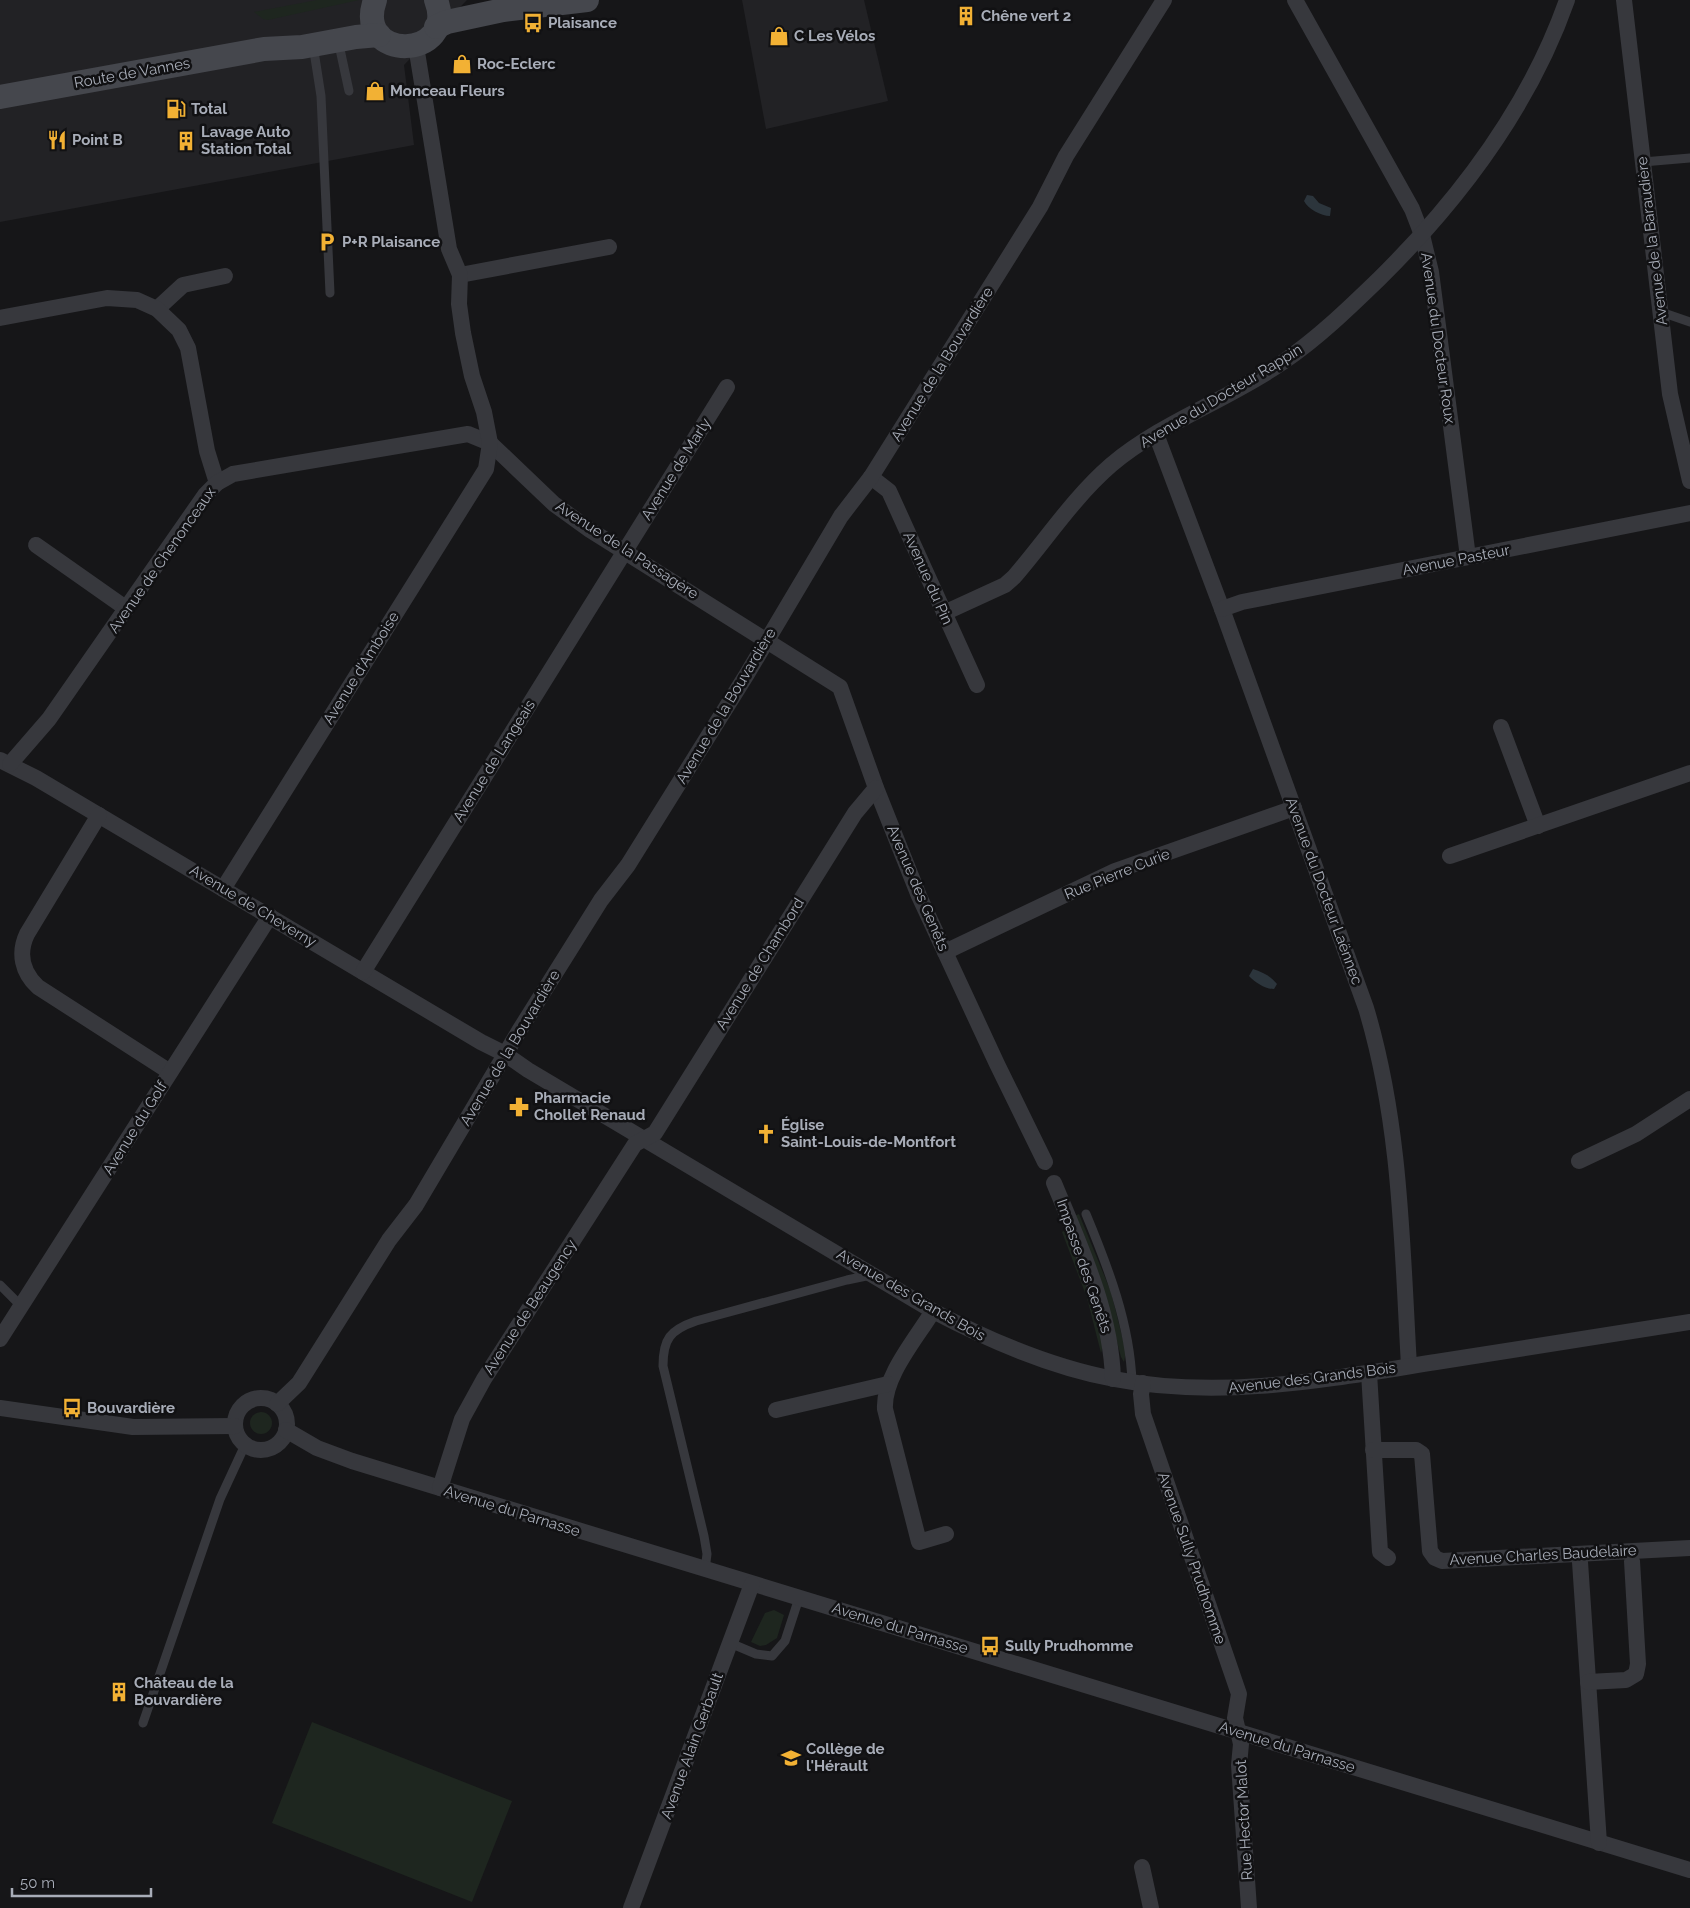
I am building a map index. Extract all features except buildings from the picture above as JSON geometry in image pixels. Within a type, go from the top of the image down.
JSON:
[{"type":"main road","points":[[375,17],[393,45],[408,48],[416,46],[430,37],[436,27],[439,15],[436,0]]},
{"type":"main road","points":[[436,27],[447,22],[503,10],[587,0]]},
{"type":"main road","name":"Route de Vannes","points":[[0,97],[264,49],[313,45],[338,40],[375,17]]},
{"type":"main road","name":"Route de Vannes","points":[[264,49],[301,34],[375,17]]},
{"type":"street","name":"Avenue de la Bouvardière","points":[[277,1404],[299,1384],[389,1240],[416,1206],[494,1078],[506,1054],[601,900],[628,864],[768,639],[840,516],[870,477],[1040,208],[1066,156],[1164,0]]},
{"type":"street","name":"Avenue du Docteur Roux","points":[[1295,0],[1412,209],[1422,235],[1431,272],[1468,558]]},
{"type":"street","name":"Avenue du Docteur Rappin","points":[[944,613],[1005,585],[1108,468],[1127,452],[1262,375],[1306,346],[1342,316],[1422,235],[1464,186],[1499,137],[1545,54],[1567,0]]},
{"type":"street","name":"Avenue de la Baraudière","points":[[1624,0],[1670,394],[1690,481]]},
{"type":"street","points":[[416,46],[449,249],[460,275],[459,304],[463,333],[472,376],[484,412],[490,443]]},
{"type":"street","points":[[460,275],[608,247]]},
{"type":"street","points":[[157,309],[183,285],[225,276]]},
{"type":"street","points":[[0,318],[107,298],[137,300],[157,309],[179,330],[188,348],[207,451],[217,483]]},
{"type":"street","name":"Avenue de Marly","points":[[625,552],[727,387]]},
{"type":"street","name":"Avenue de Chenonceaux","points":[[5,762],[49,719],[205,495],[217,483],[233,474],[463,434],[490,443]]},
{"type":"street","name":"Avenue du Docteur Laënnec","points":[[1156,434],[1294,808],[1366,1008],[1379,1052],[1397,1164],[1409,1366]]},
{"type":"street","name":"Avenue de la Passagère","points":[[490,443],[554,504],[625,552],[768,639]]},
{"type":"street","name":"Avenue d'Amboise","points":[[223,889],[486,469],[490,443]]},
{"type":"street","name":"Avenue du Pin","points":[[870,477],[889,491],[977,685]]},
{"type":"street","name":"Avenue Pasteur","points":[[1222,610],[1242,602],[1690,513]]},
{"type":"street","points":[[36,545],[127,609]]},
{"type":"street","name":"Avenue de Langeais","points":[[363,972],[625,552]]},
{"type":"street","name":"Avenue des Genêts","points":[[768,639],[840,686],[876,788],[919,896],[1045,1162]]},
{"type":"street","points":[[1502,727],[1538,826]]},
{"type":"street","name":"Avenue de Cheverny","points":[[5,762],[99,815],[363,972],[506,1054]]},
{"type":"street","points":[[1450,856],[1690,773]]},
{"type":"street","name":"Avenue de Chambord","points":[[645,1139],[654,1133],[855,813],[876,788]]},
{"type":"street","name":"Rue Pierre Curie","points":[[945,952],[1116,871],[1294,808]]},
{"type":"street","points":[[99,815],[28,934],[22,948],[22,960],[29,977],[38,987],[170,1072]]},
{"type":"street","name":"Avenue du Golf","points":[[0,1339],[270,916]]},
{"type":"street","name":"Avenue des Grands Bois","points":[[506,1054],[528,1070],[933,1310],[970,1330],[1019,1352],[1071,1369],[1114,1379],[1138,1383],[1228,1389],[1369,1373],[1690,1322]]},
{"type":"street","points":[[1579,1162],[1636,1134],[1690,1099]]},
{"type":"street","name":"Avenue de Beaugency","points":[[440,1488],[462,1419],[473,1396],[635,1144],[645,1139]]},
{"type":"street","name":"Impasse des Genêts","points":[[1054,1183],[1101,1310],[1110,1344],[1114,1379]]},
{"type":"street","points":[[933,1310],[888,1384],[884,1398],[884,1410],[919,1542],[946,1534]]},
{"type":"street","points":[[1369,1373],[1380,1552],[1388,1558]]},
{"type":"street","name":"Avenue Sully Prudhomme","points":[[1138,1383],[1143,1414],[1239,1694],[1235,1718],[1239,1732]]},
{"type":"street","points":[[776,1410],[888,1384]]},
{"type":"street","points":[[263,1398],[277,1404],[286,1416],[286,1430],[280,1441],[271,1448],[256,1449],[246,1444],[238,1436],[235,1426],[238,1412],[249,1401],[263,1398]]},
{"type":"street","points":[[0,1408],[133,1427],[235,1426]]},
{"type":"street","name":"Avenue du Parnasse","points":[[286,1430],[326,1452],[440,1488],[1690,1870]]},
{"type":"street","name":"Avenue Charles Baudelaire","points":[[1373,1450],[1416,1450],[1422,1454],[1430,1551],[1434,1558],[1442,1561],[1690,1548]]},
{"type":"street","points":[[1588,1682],[1626,1680],[1636,1674],[1638,1664],[1632,1561]]},
{"type":"street","points":[[1580,1562],[1599,1843]]},
{"type":"street","name":"Avenue Alain Gerbault","points":[[634,1907],[752,1584]]},
{"type":"street","name":"Rue Hector Malot","points":[[1239,1732],[1242,1744],[1239,1764],[1249,1908]]},
{"type":"street","points":[[1142,1867],[1151,1908]]},
{"type":"lane","points":[[338,40],[349,91]]},
{"type":"lane","points":[[313,45],[322,96],[330,294]]},
{"type":"lane","points":[[1643,162],[1690,158]]},
{"type":"lane","points":[[1661,312],[1690,322]]},
{"type":"lane","points":[[1086,1214],[1118,1302],[1138,1383]]},
{"type":"lane","points":[[705,1570],[707,1554],[704,1536],[664,1366],[663,1351],[668,1338],[676,1330],[696,1321],[847,1280],[874,1275]]},
{"type":"lane","points":[[0,1285],[21,1306]]},
{"type":"lane","points":[[143,1723],[220,1499],[246,1444]]},
{"type":"lane","points":[[730,1643],[756,1654],[772,1656],[785,1641],[799,1598]]},
{"type":"shaded area","points":[[0,0],[467,0],[404,65],[414,145],[0,222]]},
{"type":"shaded area","points":[[317,0],[359,0],[268,20],[263,19],[254,12]]},
{"type":"shaded area","points":[[742,0],[864,0],[888,101],[766,129]]},
{"type":"shaded area","points":[[1307,195],[1313,196],[1319,203],[1331,208],[1330,216],[1326,216],[1308,207],[1304,201]]},
{"type":"shaded area","points":[[1253,969],[1275,981],[1277,984],[1274,989],[1261,985],[1249,976]]},
{"type":"shaded area","points":[[1079,1214],[1111,1292],[1126,1352],[1124,1362],[1111,1319],[1074,1216]]},
{"type":"shaded area","points":[[1066,1230],[1096,1312],[1102,1343],[1101,1353],[1087,1298],[1062,1232]]},
{"type":"shaded area","points":[[261,1412],[269,1415],[272,1423],[269,1431],[261,1434],[253,1431],[250,1423],[253,1415]]},
{"type":"shaded area","points":[[774,1610],[784,1615],[777,1638],[766,1645],[760,1646],[751,1642],[765,1613]]},
{"type":"shaded area","points":[[312,1722],[512,1801],[472,1902],[272,1823]]},
{"type":"place","name":"Chêne vert 2","points":[[966,16]]},
{"type":"place","name":"Plaisance","points":[[533,23]]},
{"type":"place","name":"C Les Vélos","points":[[779,36]]},
{"type":"place","name":"Roc-Eclerc","points":[[462,64]]},
{"type":"place","name":"Monceau Fleurs","points":[[375,91]]},
{"type":"place","name":"Total","points":[[176,109]]},
{"type":"place","name":"Point B","points":[[57,140]]},
{"type":"place","name":"Lavage Auto Station Total","points":[[186,141]]},
{"type":"place","name":"P+R Plaisance","points":[[327,242]]},
{"type":"place","name":"Pharmacie Chollet Renaud","points":[[519,1107]]},
{"type":"place","name":"Église Saint-Louis-de-Montfort","points":[[766,1134]]},
{"type":"place","name":"Bouvardière","points":[[72,1408]]},
{"type":"place","name":"Sully Prudhomme","points":[[990,1646]]},
{"type":"place","name":"Château de la Bouvardière","points":[[119,1692]]},
{"type":"place","name":"Collège de l'Hérault","points":[[791,1758]]}]
